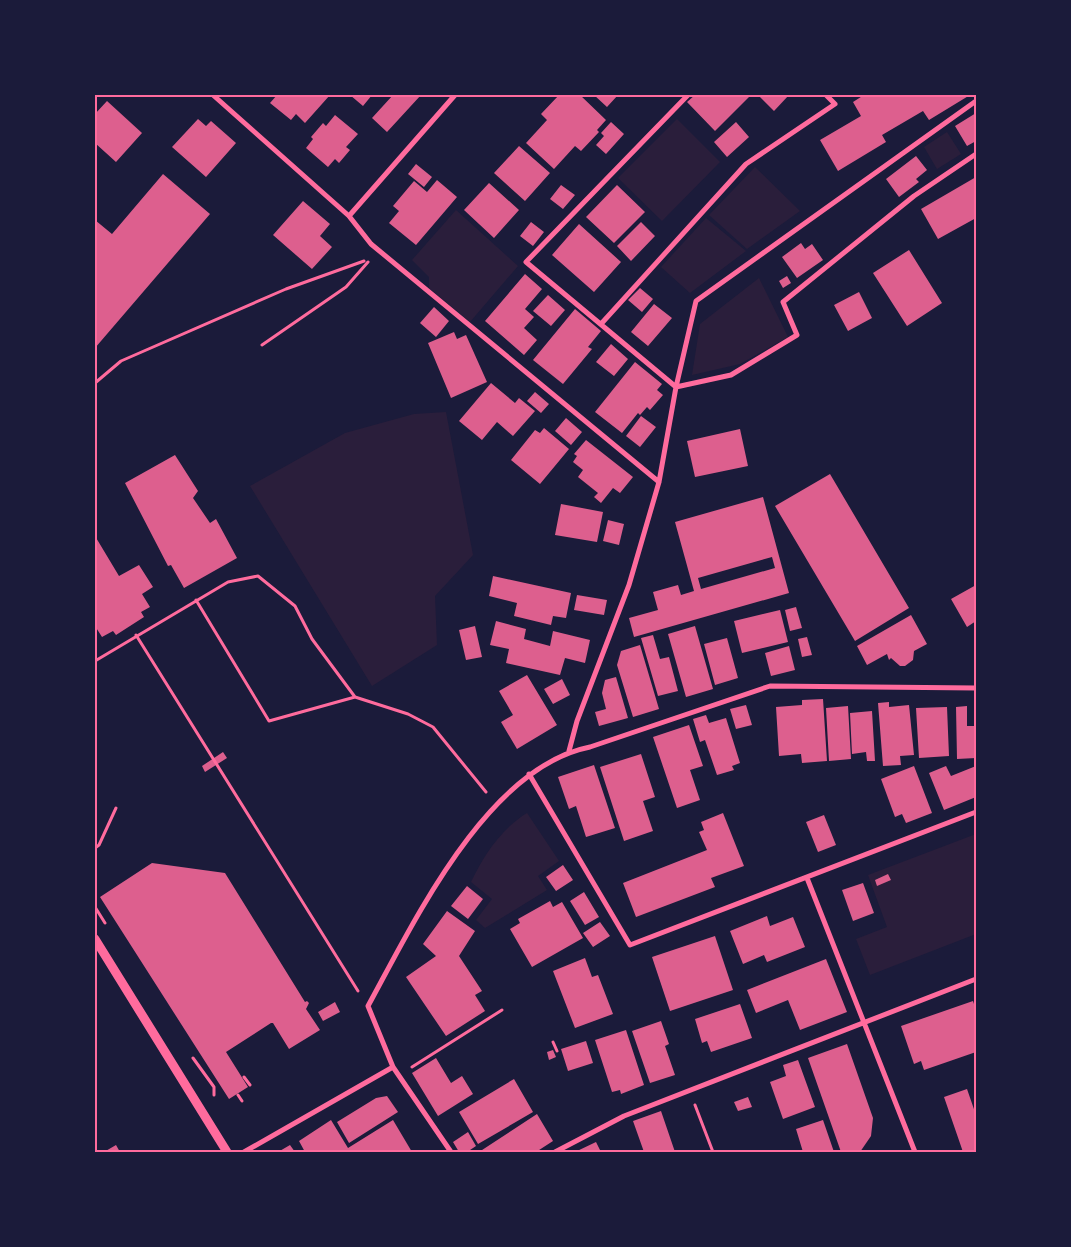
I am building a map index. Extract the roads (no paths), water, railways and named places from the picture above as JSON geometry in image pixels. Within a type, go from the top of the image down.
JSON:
[{"type":"street","points":[[213,95],[348,216],[371,244],[659,482]]},
{"type":"street","points":[[348,216],[455,95]]},
{"type":"street","points":[[676,387],[526,262],[688,95]]},
{"type":"street","points":[[601,324],[746,164],[835,104],[826,95]]},
{"type":"street","points":[[569,751],[577,721],[629,585],[659,482],[676,387],[696,302],[976,101]]},
{"type":"street","points":[[676,387],[731,375],[797,335],[783,302],[914,196],[976,154]]},
{"type":"street","points":[[450,1152],[393,1067],[368,1006],[421,909],[474,829],[529,774],[569,751],[590,748],[770,686],[976,688]]},
{"type":"street","points":[[529,774],[630,945],[976,812]]},
{"type":"street","points":[[807,878],[915,1152]]},
{"type":"street","points":[[95,939],[226,1152]]},
{"type":"street","points":[[555,1152],[624,1116],[976,978]]},
{"type":"street","points":[[244,1152],[393,1067]]}]
